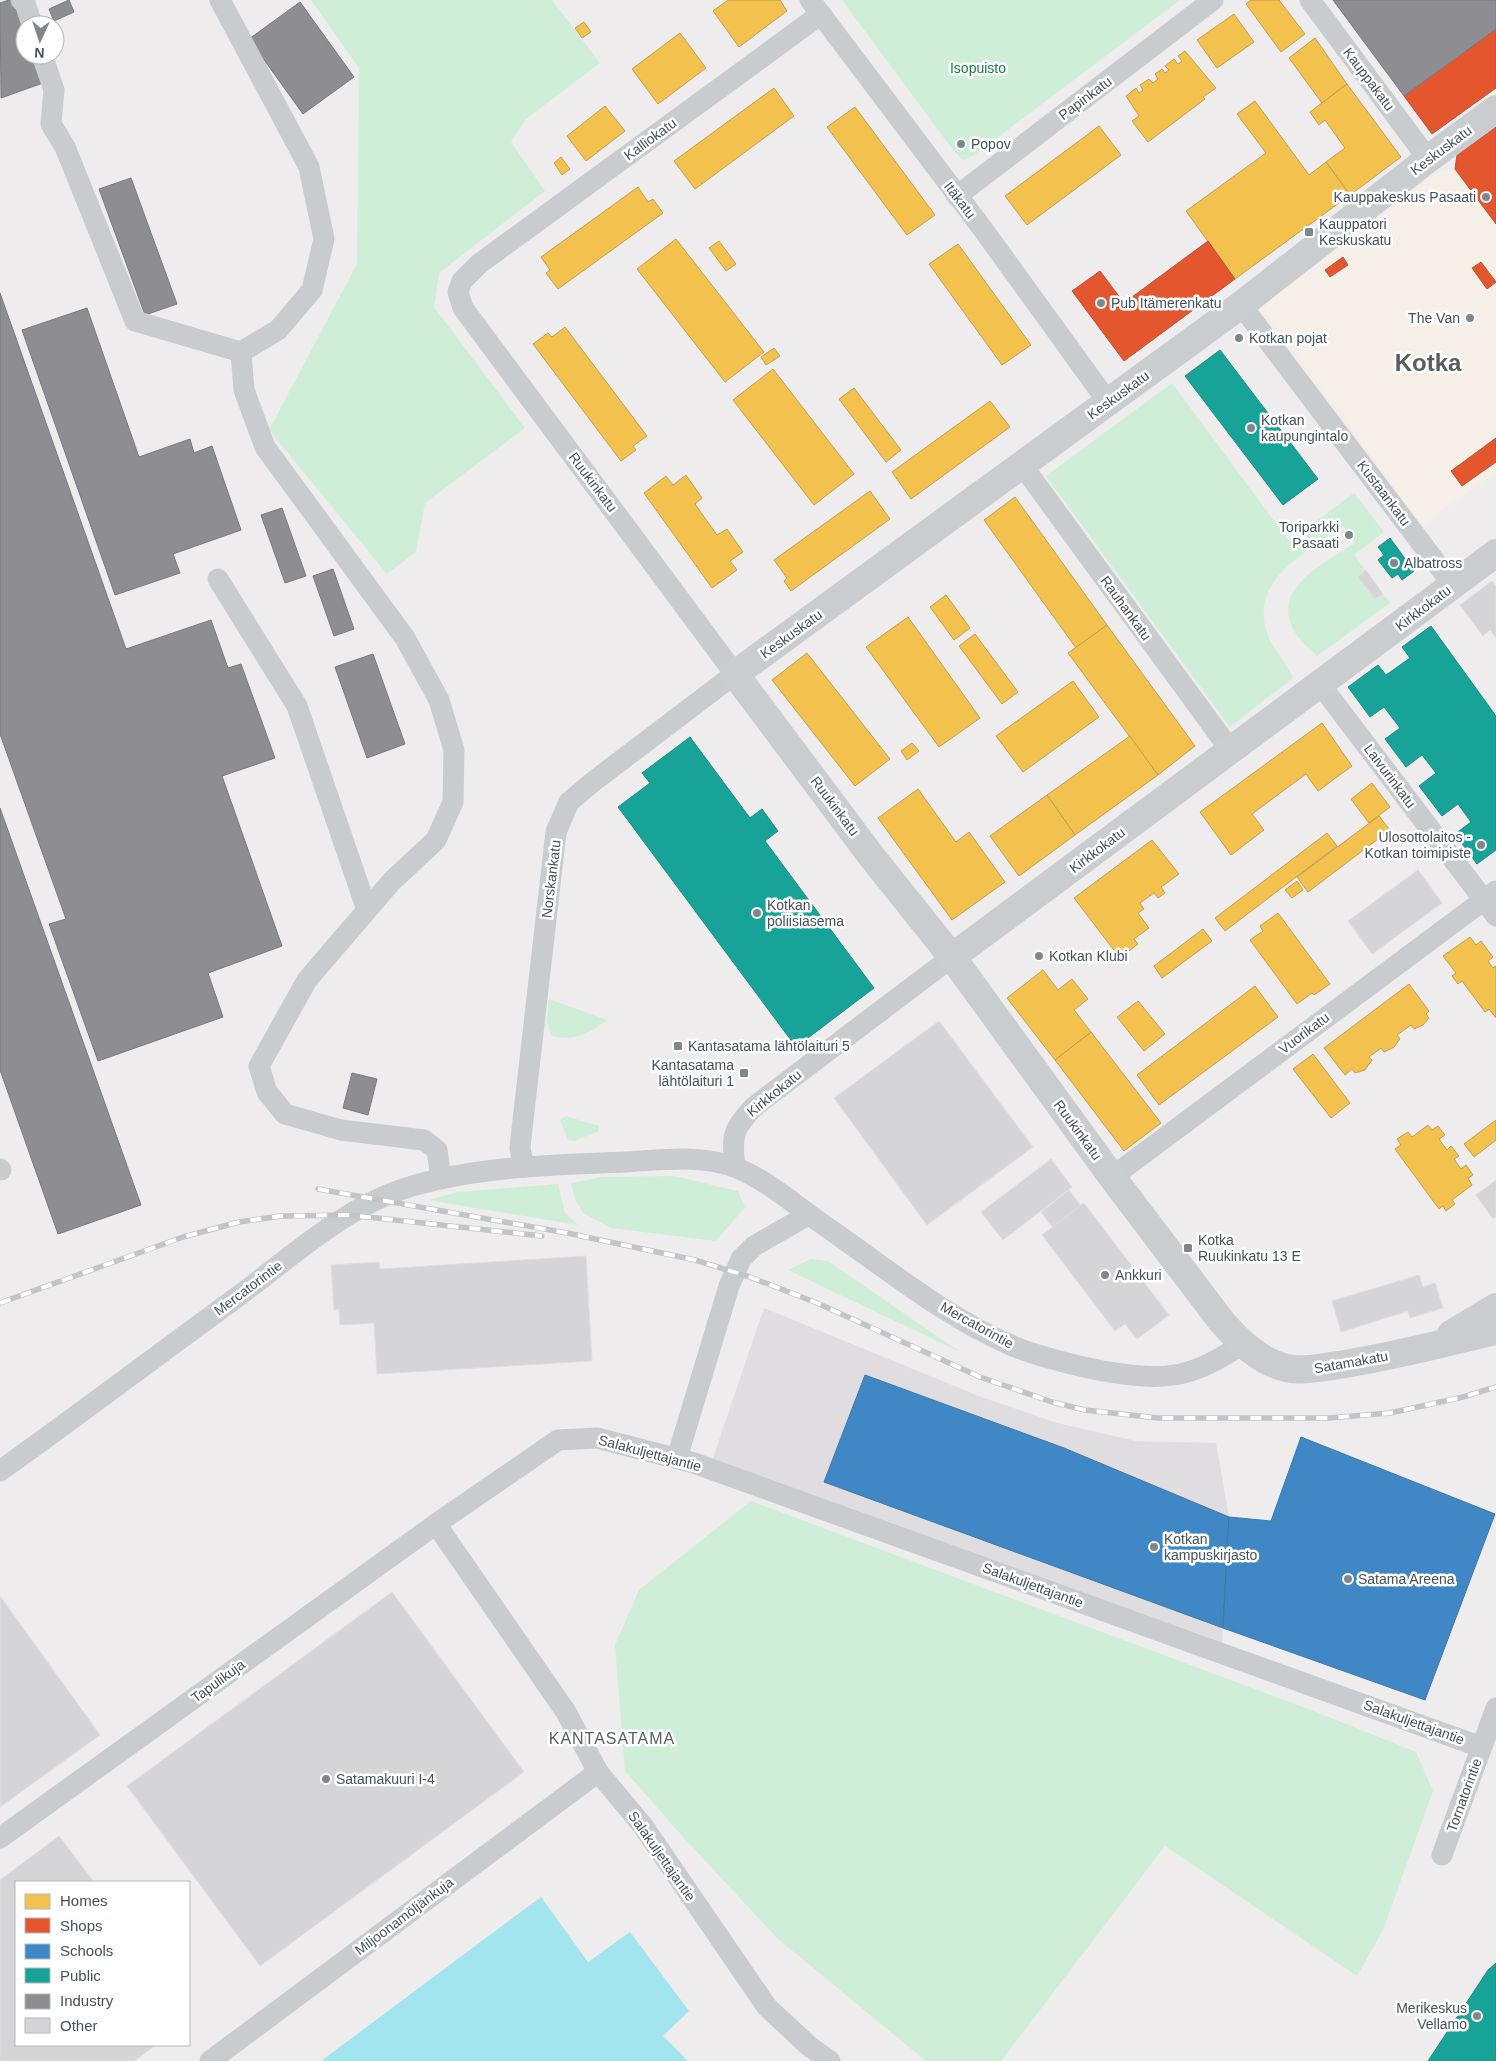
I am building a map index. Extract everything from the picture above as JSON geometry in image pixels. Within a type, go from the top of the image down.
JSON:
[{"type":"main road","name":"Keskuskatu","points":[[736,674],[1240,305],[1428,159],[1496,109]]},
{"type":"main road","name":"Kirkkokatu","points":[[952,957],[1496,553]]},
{"type":"main road","name":"Ruukinkatu","points":[[736,674],[872,856],[952,957],[1112,1177],[1222,1322],[1242,1344]]},
{"type":"main road","name":"Satamakatu","points":[[1435,1345],[1496,1307]]},
{"type":"main road","name":"Satamakatu","points":[[1242,1344],[1268,1361],[1287,1368],[1310,1369],[1363,1361],[1496,1331]]},
{"type":"street","points":[[22,0],[29,15]]},
{"type":"street","points":[[45,65],[54,90],[51,124],[65,147],[135,321],[241,352],[278,330],[312,290],[324,239],[309,166],[220,0]]},
{"type":"street","name":"Papinkatu","points":[[957,196],[1213,0]]},
{"type":"street","name":"Kauppakatu","points":[[1310,0],[1428,159]]},
{"type":"street","name":"Itäkatu","points":[[816,7],[1108,402]]},
{"type":"street","name":"Kalliokatu","points":[[479,264],[816,7]]},
{"type":"street","name":"Ruukinkatu","points":[[479,264],[462,281],[458,292],[463,308],[736,674]]},
{"type":"street","name":"Kustaankatu","points":[[1240,305],[1453,585]]},
{"type":"street","points":[[241,352],[244,390],[265,447],[405,638],[439,700],[454,750],[453,802],[436,840],[392,881],[306,980],[260,1066],[267,1092],[285,1114],[341,1130],[424,1140],[437,1150],[442,1179]]},
{"type":"street","name":"Rauhankatu","points":[[1022,465],[1230,751]]},
{"type":"street","points":[[218,579],[296,706],[367,910]]},
{"type":"street","name":"Norskankatu","points":[[524,1167],[520,1148],[556,832],[569,802],[736,674]]},
{"type":"street","name":"Laivurinkatu","points":[[1320,684],[1490,895],[1496,916]]},
{"type":"street","name":"Vuorikatu","points":[[1112,1177],[1490,895]]},
{"type":"street","name":"Kirkkokatu","points":[[735,1167],[733,1150],[736,1131],[740,1121],[755,1106],[952,957]]},
{"type":"street","name":"Mercatorintie","points":[[0,1471],[350,1215],[376,1200],[400,1190],[442,1179],[524,1167],[683,1160],[714,1162],[735,1167],[769,1184],[808,1215],[930,1299],[979,1329],[1015,1346],[1065,1364],[1124,1374],[1177,1376],[1197,1371],[1223,1358],[1242,1344]]},
{"type":"street","points":[[677,1458],[729,1286],[741,1258],[754,1246],[808,1215]]},
{"type":"street","name":"Salakuljettajantie","points":[[830,2061],[809,2046],[766,2007],[643,1826],[598,1772],[566,1712],[436,1524],[558,1440],[597,1438],[677,1458],[794,1498],[1482,1746]]},
{"type":"street","name":"Tapulikuja","points":[[0,1838],[436,1524]]},
{"type":"street","name":"Tornatorintie","points":[[1442,1854],[1496,1708]]},
{"type":"street","name":"Miljoonamöljänkuja","points":[[210,2061],[598,1772]]},
{"type":"shaded area","points":[[1455,169],[1496,224],[1496,282],[1496,438],[1451,471],[1462,486],[1496,462],[1496,471],[1422,525],[1259,307],[1442,170]],"holes":[[[1342,257],[1348,265],[1330,277],[1325,270]],[[1481,262],[1496,282],[1487,289],[1472,268]]]},
{"type":"shaded area","points":[[764,1308],[979,1396],[1057,1423],[1136,1441],[1216,1443],[1229,1517],[1222,1642],[712,1461]]},
{"type":"green space","points":[[311,0],[552,0],[600,63],[526,119],[511,142],[545,191],[439,273],[434,307],[525,428],[425,503],[416,552],[387,574],[269,430],[357,264],[359,68]]},
{"type":"green space","name":"Isopuisto","points":[[842,0],[1180,0],[974,155],[963,160],[953,150]]},
{"type":"green space","points":[[1172,383],[1289,541],[1354,493],[1384,532],[1354,555],[1390,603],[1317,656],[1296,634],[1289,618],[1289,604],[1294,591],[1303,579],[1329,559],[1355,543],[1343,526],[1297,558],[1283,571],[1272,585],[1265,601],[1264,618],[1269,638],[1293,678],[1230,727],[1046,476]]},
{"type":"green space","points":[[549,999],[607,1020],[594,1029],[575,1037],[560,1038],[552,1036],[547,1021]]},
{"type":"green space","points":[[566,1116],[599,1126],[599,1131],[574,1141],[568,1140],[560,1120]]},
{"type":"green space","points":[[674,1176],[738,1191],[745,1207],[716,1241],[611,1228],[583,1213],[575,1199],[571,1183],[603,1177]]},
{"type":"green space","points":[[558,1184],[565,1213],[578,1225],[428,1200],[458,1192]]},
{"type":"green space","points":[[811,1259],[828,1261],[960,1352],[788,1270]]},
{"type":"green space","points":[[751,1501],[1311,1710],[1416,1752],[1433,1791],[1383,1930],[1357,1976],[1165,1846],[1001,2061],[926,2061],[778,1939],[625,1771],[615,1645],[639,1590]]},
{"type":"water","points":[[541,1897],[588,1962],[630,1932],[689,2011],[663,2036],[688,2061],[321,2061]]},
{"type":"building: Homes","points":[[728,0],[780,0],[787,11],[739,47],[713,11]]},
{"type":"building: Homes","points":[[1251,0],[1279,0],[1305,34],[1281,52],[1246,4]]},
{"type":"building: Homes","points":[[1234,14],[1254,42],[1217,68],[1197,40]]},
{"type":"building: Homes","points":[[584,22],[591,32],[582,38],[575,28]]},
{"type":"building: Homes","points":[[680,33],[706,68],[658,104],[632,69]]},
{"type":"building: Homes","points":[[1315,38],[1347,84],[1322,103],[1289,58]]},
{"type":"building: Homes","points":[[1185,51],[1216,88],[1203,97],[1205,99],[1148,142],[1132,121],[1139,116],[1126,96],[1136,88],[1139,93],[1143,90],[1140,85],[1149,79],[1153,83],[1158,79],[1155,74],[1162,69],[1165,73],[1169,70],[1165,66],[1174,59],[1178,64],[1182,61],[1178,56]]},
{"type":"building: Homes","points":[[1347,84],[1401,157],[1350,195],[1326,162],[1345,148],[1325,120],[1319,125],[1310,112]]},
{"type":"building: Homes","points":[[774,88],[794,116],[695,189],[674,161]]},
{"type":"building: Homes","points":[[1255,101],[1309,175],[1326,162],[1350,195],[1235,279],[1186,211],[1266,153],[1237,114]]},
{"type":"building: Homes","points":[[605,106],[625,131],[586,161],[567,136]]},
{"type":"building: Homes","points":[[855,107],[935,215],[907,235],[827,127]]},
{"type":"building: Homes","points":[[1099,126],[1121,155],[1027,225],[1005,196]]},
{"type":"building: Homes","points":[[561,157],[570,169],[562,175],[554,163]]},
{"type":"building: Homes","points":[[638,187],[648,202],[653,199],[663,213],[558,289],[546,273],[550,270],[541,257]]},
{"type":"building: Homes","points":[[676,239],[764,352],[725,382],[637,269]]},
{"type":"building: Homes","points":[[719,241],[736,264],[726,271],[709,248]]},
{"type":"building: Homes","points":[[958,244],[1031,345],[1002,365],[929,264]]},
{"type":"building: Homes","points":[[565,327],[647,436],[633,446],[636,450],[621,461],[533,344],[548,333],[552,337]]},
{"type":"building: Homes","points":[[774,348],[780,356],[766,365],[761,357]]},
{"type":"building: Homes","points":[[773,369],[854,474],[814,505],[733,400]]},
{"type":"building: Homes","points":[[854,388],[901,450],[886,462],[839,399]]},
{"type":"building: Homes","points":[[990,401],[1010,427],[911,499],[892,472]]},
{"type":"building: Homes","points":[[686,475],[702,498],[695,504],[717,535],[727,529],[743,552],[730,561],[737,570],[712,588],[644,493],[666,476],[673,485]]},
{"type":"building: Homes","points":[[870,491],[890,519],[791,591],[784,581],[787,578],[774,560]]},
{"type":"building: Homes","points":[[1015,497],[1107,625],[1076,648],[984,520]]},
{"type":"building: Homes","points":[[946,595],[970,628],[954,640],[930,607]]},
{"type":"building: Homes","points":[[908,617],[980,718],[939,747],[866,647]]},
{"type":"building: Homes","points":[[1107,625],[1195,746],[1158,775],[1068,653]]},
{"type":"building: Homes","points":[[975,634],[1018,692],[1002,704],[959,646]]},
{"type":"building: Homes","points":[[807,653],[890,759],[855,786],[772,680]]},
{"type":"building: Homes","points":[[1073,681],[1099,717],[1023,772],[996,736]]},
{"type":"building: Homes","points":[[1322,723],[1352,766],[1318,791],[1306,774],[1252,814],[1264,830],[1231,855],[1200,812]]},
{"type":"building: Homes","points":[[1130,736],[1158,775],[1075,835],[1047,795]]},
{"type":"building: Homes","points":[[912,743],[919,751],[907,760],[901,751]]},
{"type":"building: Homes","points":[[1372,783],[1390,807],[1369,823],[1351,799]]},
{"type":"building: Homes","points":[[918,789],[956,842],[969,832],[1005,882],[952,920],[878,818]]},
{"type":"building: Homes","points":[[1047,795],[1075,835],[1019,876],[990,836]]},
{"type":"building: Homes","points":[[1379,816],[1390,830],[1308,892],[1297,877]]},
{"type":"building: Homes","points":[[1327,833],[1337,846],[1225,931],[1215,918]]},
{"type":"building: Homes","points":[[1152,840],[1179,874],[1161,887],[1165,893],[1158,898],[1154,893],[1140,903],[1144,909],[1138,913],[1149,928],[1134,939],[1138,944],[1120,958],[1074,898]]},
{"type":"building: Homes","points":[[1297,881],[1303,890],[1292,898],[1285,890]]},
{"type":"building: Homes","points":[[1278,913],[1330,984],[1314,995],[1312,993],[1297,1004],[1250,940],[1263,931],[1260,926]]},
{"type":"building: Homes","points":[[1203,929],[1212,941],[1162,978],[1154,966]]},
{"type":"building: Homes","points":[[1470,937],[1476,945],[1481,941],[1493,957],[1488,961],[1493,968],[1496,966],[1496,1018],[1489,1009],[1485,1012],[1462,981],[1458,984],[1452,976],[1456,973],[1443,956]]},
{"type":"building: Homes","points":[[1043,970],[1058,990],[1072,979],[1088,999],[1074,1010],[1091,1032],[1055,1060],[1007,998]]},
{"type":"building: Homes","points":[[1409,984],[1429,1011],[1426,1014],[1429,1018],[1423,1025],[1414,1029],[1411,1025],[1397,1035],[1400,1039],[1394,1047],[1384,1052],[1381,1048],[1369,1057],[1372,1060],[1365,1070],[1355,1073],[1352,1069],[1345,1075],[1324,1048]]},
{"type":"building: Homes","points":[[1255,986],[1278,1017],[1159,1105],[1137,1075]]},
{"type":"building: Homes","points":[[1138,1001],[1165,1034],[1144,1051],[1117,1017]]},
{"type":"building: Homes","points":[[1091,1032],[1161,1123],[1124,1151],[1055,1060]]},
{"type":"building: Homes","points":[[1313,1054],[1350,1103],[1331,1118],[1293,1069]]},
{"type":"building: Homes","points":[[1496,1120],[1496,1140],[1474,1157],[1464,1144]]},
{"type":"building: Homes","points":[[1428,1125],[1432,1130],[1438,1126],[1445,1135],[1439,1139],[1447,1150],[1451,1146],[1459,1156],[1454,1159],[1461,1169],[1466,1165],[1473,1175],[1468,1178],[1472,1185],[1452,1200],[1455,1204],[1446,1211],[1443,1206],[1439,1209],[1395,1149],[1401,1145],[1397,1139],[1408,1132],[1412,1137]]},
{"type":"building: Shops","points":[[1496,29],[1496,88],[1432,134],[1404,96]]},
{"type":"building: Shops","name":"Kauppakeskus Pasaati","points":[[1496,127],[1496,224],[1455,169],[1457,155]]},
{"type":"building: Shops","points":[[1208,241],[1235,279],[1124,361],[1072,291],[1100,271],[1124,303]]},
{"type":"building: Shops","points":[[1343,257],[1348,265],[1330,277],[1325,270]]},
{"type":"building: Shops","points":[[1481,262],[1496,282],[1487,289],[1472,268]]},
{"type":"building: Shops","points":[[1496,438],[1496,462],[1462,486],[1451,471]]},
{"type":"building: Schools","points":[[865,1375],[1064,1448],[1229,1517],[1223,1628],[824,1482]]},
{"type":"building: Schools","name":"Satama Areena","points":[[1301,1437],[1495,1514],[1425,1700],[1223,1628],[1229,1517],[1271,1521]]},
{"type":"building: Public","name":"Kotkan kaupungintalo","points":[[1220,350],[1318,479],[1283,505],[1185,376]]},
{"type":"building: Public","points":[[1390,538],[1414,571],[1402,580],[1398,574],[1392,578],[1378,560],[1384,555],[1378,547]]},
{"type":"building: Public","points":[[1431,626],[1496,716],[1496,850],[1477,864],[1455,834],[1471,822],[1458,804],[1442,816],[1419,786],[1436,773],[1422,755],[1406,767],[1385,739],[1400,728],[1384,707],[1370,717],[1348,687],[1378,665],[1386,675],[1410,658],[1402,647]]},
{"type":"building: Public","name":"Kotkan poliisiasema","points":[[690,737],[750,818],[762,809],[778,831],[765,841],[874,988],[796,1047],[618,807],[650,783],[642,773]]},
{"type":"building: Public","name":"Merikeskus Vellamo","points":[[1496,1963],[1496,2061],[1428,2061],[1488,1970]]},
{"type":"building: Industry","points":[[14,0],[19,15],[15,15],[15,65],[37,65],[43,83],[1,98],[0,3]]},
{"type":"building: Industry","points":[[69,0],[74,12],[65,16],[52,15],[49,9]]},
{"type":"building: Industry","points":[[1333,0],[1496,0],[1496,29],[1404,96]]},
{"type":"building: Industry","points":[[300,2],[354,77],[303,114],[249,39]]},
{"type":"building: Industry","points":[[131,178],[177,304],[145,315],[99,189]]},
{"type":"building: Industry","points":[[0,293],[126,649],[211,620],[228,668],[241,664],[275,758],[222,776],[282,946],[208,973],[223,1017],[98,1061],[49,924],[66,919],[0,734]]},
{"type":"building: Industry","points":[[87,308],[139,457],[190,439],[194,453],[212,446],[241,530],[173,554],[180,573],[115,595],[22,330]]},
{"type":"building: Industry","points":[[282,508],[306,576],[285,583],[261,515]]},
{"type":"building: Industry","points":[[333,569],[354,629],[334,636],[313,576]]},
{"type":"building: Industry","points":[[373,654],[405,744],[367,758],[335,667]]},
{"type":"building: Industry","points":[[0,808],[141,1205],[58,1234],[0,1070]]},
{"type":"building: Industry","points":[[352,1073],[377,1079],[368,1115],[343,1108]]},
{"type":"building: Other","points":[[1366,570],[1383,594],[1375,599],[1358,577]]},
{"type":"building: Other","points":[[1492,581],[1496,586],[1496,638],[1490,630],[1483,636],[1460,605]]},
{"type":"building: Other","points":[[1418,870],[1442,903],[1372,954],[1348,921]]},
{"type":"building: Other","points":[[939,1021],[1033,1147],[927,1225],[834,1098]]},
{"type":"building: Other","points":[[1051,1159],[1072,1187],[1003,1240],[981,1212]]},
{"type":"building: Other","points":[[1496,1180],[1496,1217],[1493,1219],[1476,1195]]},
{"type":"building: Other","points":[[1069,1190],[1081,1206],[1053,1228],[1041,1212]]},
{"type":"building: Other","name":"Ankkuri","points":[[1084,1203],[1169,1315],[1137,1339],[1125,1324],[1115,1331],[1042,1235]]},
{"type":"building: Other","points":[[586,1256],[592,1361],[377,1374],[374,1323],[340,1325],[339,1309],[334,1310],[331,1265],[379,1262],[380,1269]]},
{"type":"building: Other","points":[[1419,1275],[1423,1287],[1435,1283],[1443,1308],[1410,1318],[1408,1311],[1341,1332],[1332,1301]]},
{"type":"building: Other","name":"Satamakuuri I-4","points":[[392,1592],[524,1772],[260,1966],[127,1786]]},
{"type":"building: Other","points":[[0,1596],[100,1735],[0,1807]]},
{"type":"building: Other","points":[[59,1836],[93,1881],[15,1881],[15,2046],[155,2046],[134,2061],[0,2061],[0,1880]]},
{"type":"railway","points":[[318,1189],[567,1233],[695,1260],[750,1277],[817,1303],[980,1377],[1052,1402],[1085,1410],[1158,1418],[1329,1418],[1390,1413],[1463,1397],[1496,1387]]},
{"type":"railway","points":[[0,1303],[183,1237],[239,1222],[281,1216],[349,1215],[542,1236]]},
{"type":"place","name":"Popov","points":[[961,144]]},
{"type":"place","name":"Kauppakeskus Pasaati","points":[[1486,197]]},
{"type":"place","name":"Kauppatori Keskuskatu","points":[[1309,232]]},
{"type":"place","name":"Pub Itämerenkatu","points":[[1101,303]]},
{"type":"place","name":"The Van","points":[[1470,318]]},
{"type":"place","name":"Kotkan pojat","points":[[1239,338]]},
{"type":"place","name":"Kotkan kaupungintalo","points":[[1251,428]]},
{"type":"place","name":"Toriparkki Pasaati","points":[[1349,535]]},
{"type":"place","name":"Albatross","points":[[1394,563]]},
{"type":"place","name":"Ulosottolaitos - Kotkan toimipiste","points":[[1481,845]]},
{"type":"place","name":"Kotkan poliisiasema","points":[[757,913]]},
{"type":"place","name":"Kotkan Klubi","points":[[1039,956]]},
{"type":"place","name":"Kantasatama lähtölaituri 5","points":[[678,1046]]},
{"type":"place","name":"Kantasatama lähtölaituri 1","points":[[744,1073]]},
{"type":"place","name":"Kotka Ruukinkatu 13 E","points":[[1188,1248]]},
{"type":"place","name":"Ankkuri","points":[[1105,1275]]},
{"type":"place","name":"Kotkan kampuskirjasto","points":[[1154,1547]]},
{"type":"place","name":"Satama Areena","points":[[1348,1579]]},
{"type":"place","name":"Satamakuuri I-4","points":[[326,1779]]},
{"type":"place","name":"Merikeskus Vellamo","points":[[1477,2016]]},
{"type":"district","name":"Kotka","points":[[1428,362]]},
{"type":"district","name":"KANTASATAMA","points":[[612,1738]]}]
